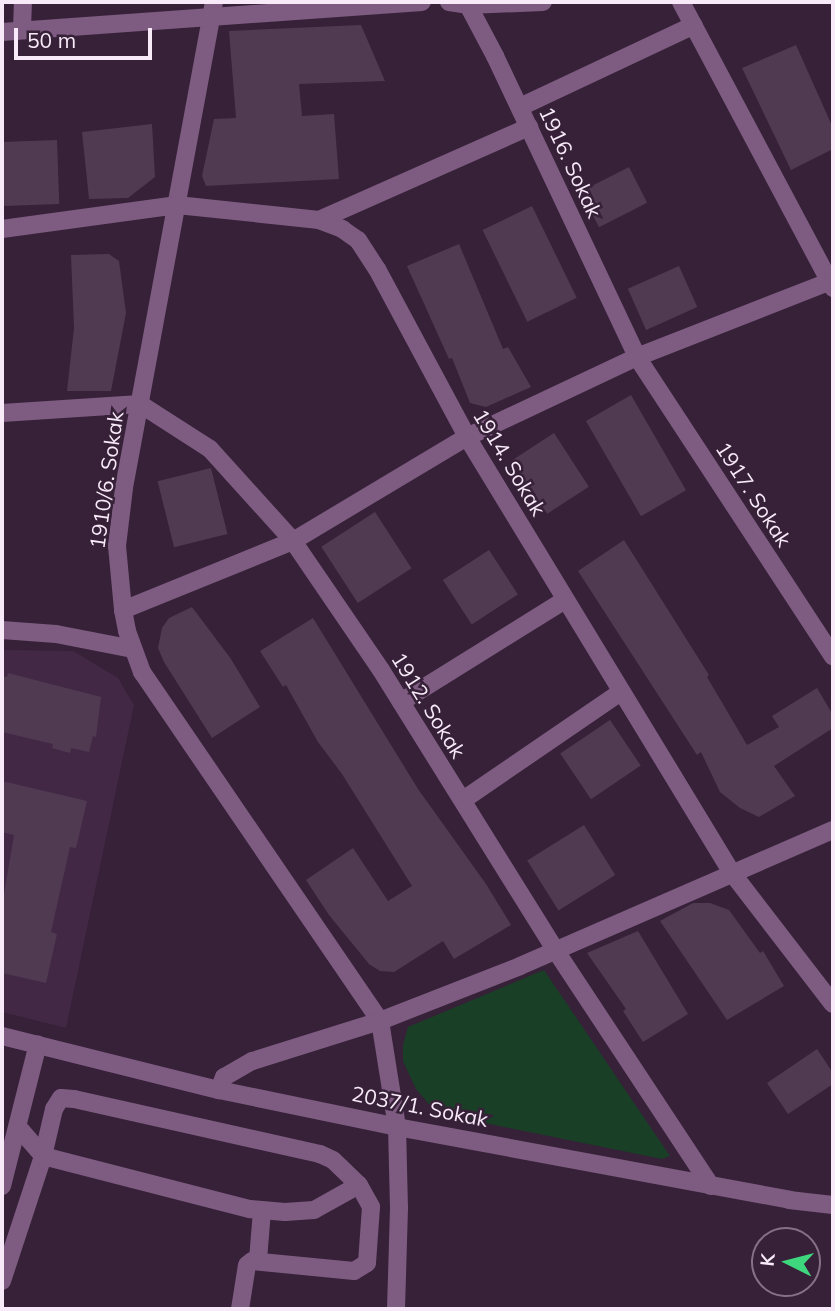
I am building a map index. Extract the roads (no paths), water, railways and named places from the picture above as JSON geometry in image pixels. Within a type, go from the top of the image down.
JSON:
[{"type":"street","points":[[22,29],[23,2]]},
{"type":"street","points":[[2,32],[212,10],[422,2]]},
{"type":"street","points":[[449,2],[468,5],[543,2]]},
{"type":"street","points":[[123,610],[293,541],[467,437],[637,357],[832,283],[681,2]]},
{"type":"street","name":"1916. Sokak","points":[[468,5],[520,107],[637,357]]},
{"type":"street","name":"1910/6. Sokak","points":[[212,10],[140,404],[117,546],[123,610],[142,672],[380,1021]]},
{"type":"street","points":[[520,107],[694,26]]},
{"type":"street","points":[[318,220],[529,127]]},
{"type":"street","name":"1914. Sokak","points":[[2,229],[177,205],[318,220],[342,229],[358,240],[467,437],[732,873],[833,1004]]},
{"type":"street","name":"1917. Sokak","points":[[637,357],[833,656]]},
{"type":"street","points":[[2,413],[140,404]]},
{"type":"street","name":"1912. Sokak","points":[[140,404],[210,449],[293,541],[401,702],[554,948],[710,1186]]},
{"type":"street","points":[[401,702],[565,600]]},
{"type":"street","points":[[2,630],[56,635],[133,649]]},
{"type":"street","points":[[463,800],[621,692]]},
{"type":"street","points":[[219,1090],[225,1077],[252,1062],[380,1021],[520,966],[554,948],[833,830]]},
{"type":"street","points":[[380,1021],[397,1127],[400,1208],[396,1309]]},
{"type":"street","name":"2037/1. Sokak","points":[[2,1036],[219,1090],[397,1127],[710,1186],[833,1205]]},
{"type":"street","points":[[2,1185],[38,1044]]},
{"type":"street","points":[[2,1281],[43,1156],[54,1109],[65,1098],[320,1154],[332,1160],[359,1185],[371,1207],[367,1263],[354,1271],[258,1261],[247,1265],[240,1309]]},
{"type":"street","points":[[18,1128],[43,1156],[262,1210],[314,1210],[359,1185]]},
{"type":"street","points":[[258,1261],[262,1210]]}]
